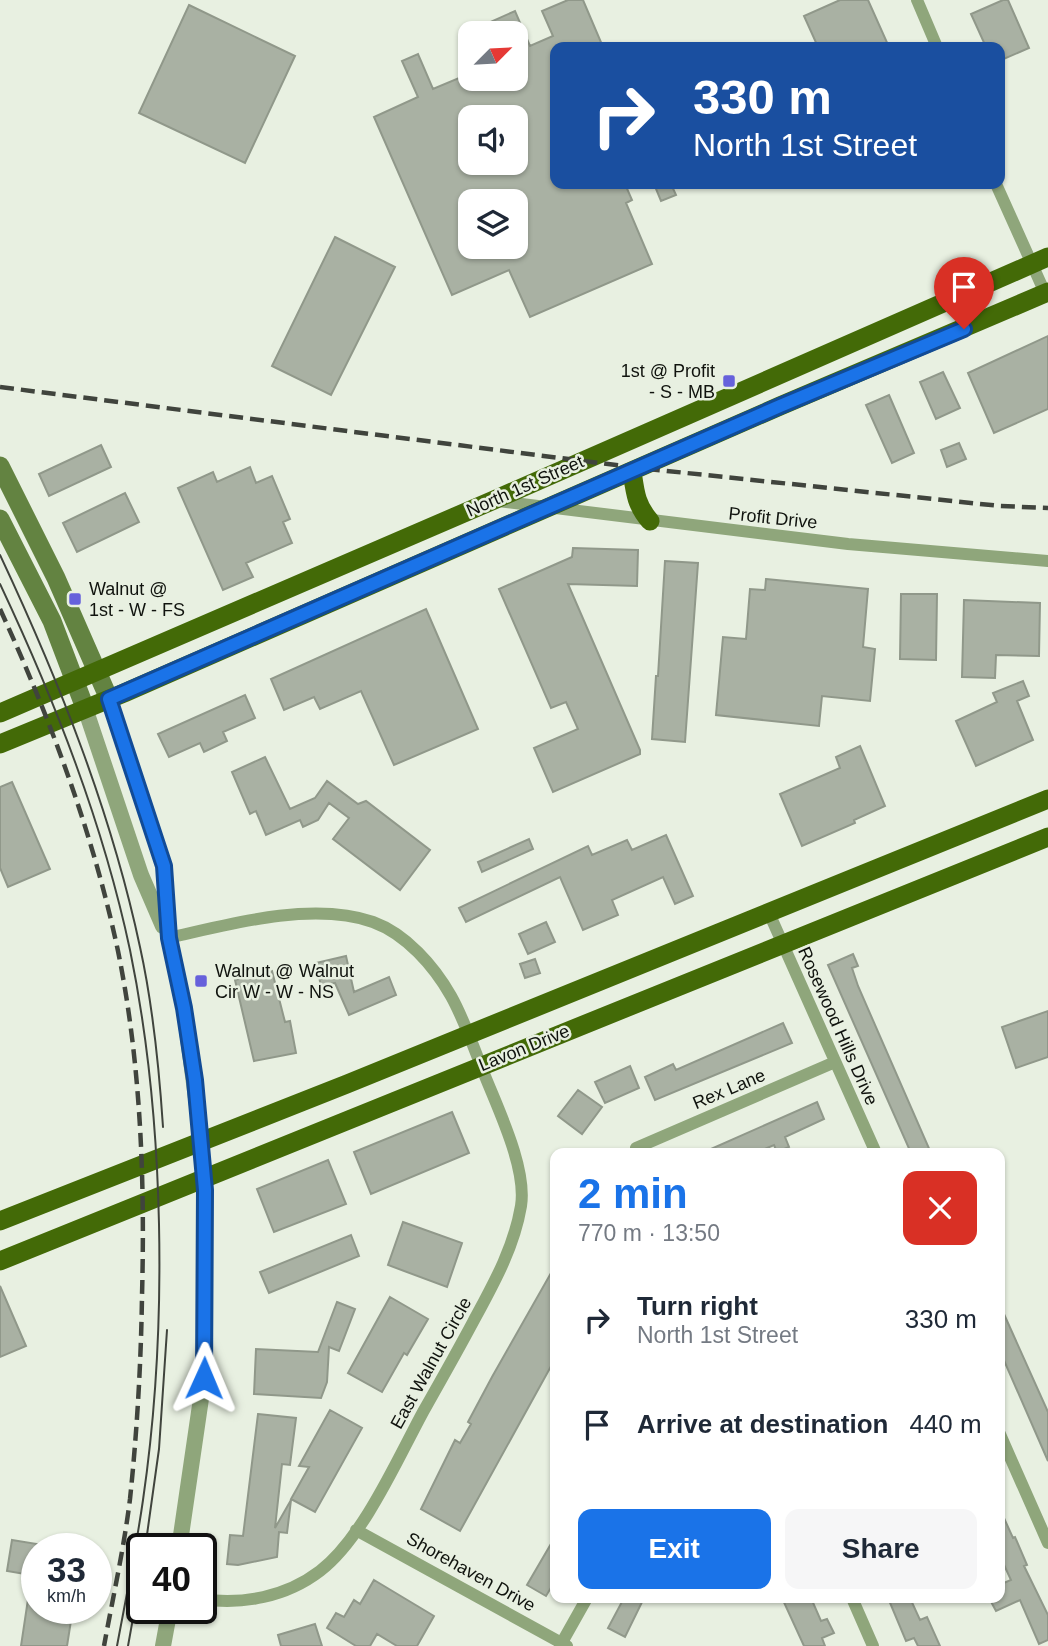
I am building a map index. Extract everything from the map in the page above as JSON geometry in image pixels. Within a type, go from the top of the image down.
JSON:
[{"type":"main road","name":"North 1st Street","points":[[0,713],[1040,261]]},
{"type":"main road","name":"North 1st Street","points":[[0,744],[1046,293]]},
{"type":"main road","points":[[768,379],[780,406]]},
{"type":"main road","points":[[632,471],[639,509],[650,521]]},
{"type":"main road","points":[[3,477],[98,671],[109,699]]},
{"type":"main road","points":[[0,519],[52,621],[86,708]]},
{"type":"main road","name":"Lavon Drive","points":[[0,1221],[1048,799]]},
{"type":"main road","name":"Lavon Drive","points":[[0,1261],[1048,837]]},
{"type":"street","points":[[917,0],[935,42]]},
{"type":"street","points":[[999,189],[1040,261],[1046,293]]},
{"type":"street","name":"Profit Drive","points":[[494,500],[848,544],[1048,561]]},
{"type":"street","points":[[109,699],[164,866],[169,938],[184,1008],[200,1121],[205,1190],[204,1378],[181,1533]]},
{"type":"street","points":[[86,708],[141,875],[169,938]]},
{"type":"street","name":"Rosewood Hills Drive","points":[[769,913],[874,1148]]},
{"type":"street","name":"East Walnut Circle","points":[[169,938],[219,926],[276,917],[323,914],[373,922],[399,936],[424,959],[452,997],[515,1157],[522,1203],[514,1238],[495,1281],[356,1530],[340,1553],[320,1572],[276,1595],[249,1601],[217,1602]]},
{"type":"street","name":"Rex Lane","points":[[638,1148],[835,1062]]},
{"type":"street","points":[[1005,1446],[1048,1543]]},
{"type":"street","name":"Shorehaven Drive","points":[[356,1530],[563,1645]]},
{"type":"street","points":[[563,1645],[584,1603]]},
{"type":"street","points":[[854,1603],[873,1646]]},
{"type":"street","points":[[163,1646],[167,1624]]},
{"type":"building","points":[[568,0],[583,0],[601,42],[550,42],[550,189],[627,189],[632,200],[626,203],[652,264],[530,317],[509,270],[452,295],[374,117],[418,97],[402,61],[418,54],[433,89],[458,78],[458,91],[528,91],[528,41],[530,46],[553,36],[542,11]]},
{"type":"building","points":[[840,0],[868,0],[887,42],[816,42],[804,16]]},
{"type":"building","points":[[1008,0],[1029,48],[1005,58],[1005,42],[984,42],[971,14]]},
{"type":"building","points":[[189,5],[295,56],[245,163],[139,113]]},
{"type":"building","points":[[515,11],[519,21],[493,21]]},
{"type":"building","points":[[656,189],[673,189],[676,195],[661,201]]},
{"type":"building","points":[[335,237],[395,267],[331,395],[272,366]]},
{"type":"building","points":[[1048,336],[1048,409],[994,433],[968,373]]},
{"type":"building","points":[[943,372],[960,408],[936,419],[920,382]]},
{"type":"building","points":[[889,395],[914,453],[892,463],[866,405]]},
{"type":"building","points":[[959,443],[966,459],[947,467],[941,450]]},
{"type":"building","points":[[101,445],[111,467],[49,496],[39,474]]},
{"type":"building","points":[[250,467],[256,483],[272,476],[290,519],[283,522],[292,543],[246,563],[253,577],[223,590],[178,488],[213,472],[217,482]]},
{"type":"building","points":[[125,493],[139,522],[77,552],[63,523]]},
{"type":"building","points":[[573,548],[638,550],[637,586],[568,584],[640,754],[553,792],[534,748],[578,729],[566,702],[551,708],[499,589],[572,557]]},
{"type":"building","points":[[665,561],[698,563],[685,742],[652,739]]},
{"type":"building","points":[[766,579],[868,589],[863,647],[875,649],[870,701],[822,696],[819,726],[716,715],[723,637],[746,639],[750,589],[765,590]]},
{"type":"building","points":[[901,594],[937,594],[936,660],[900,659]]},
{"type":"building","points":[[964,600],[1040,603],[1039,656],[996,655],[995,678],[962,677]]},
{"type":"building","points":[[426,609],[478,729],[394,765],[361,691],[320,709],[314,697],[284,710],[271,679]]},
{"type":"building","points":[[1023,681],[1029,696],[1017,701],[1033,740],[976,766],[956,721],[997,702],[993,693]]},
{"type":"building","points":[[245,695],[255,718],[223,732],[227,741],[204,752],[200,743],[169,757],[158,734]]},
{"type":"building","points":[[860,746],[885,806],[854,820],[855,823],[802,846],[780,794],[840,768],[836,757]]},
{"type":"building","points":[[265,757],[290,809],[315,798],[327,781],[358,804],[366,801],[430,850],[400,890],[333,839],[349,818],[329,803],[318,820],[303,827],[300,820],[266,835],[256,811],[250,814],[232,772]]},
{"type":"building","points":[[12,782],[50,869],[8,887],[0,868],[0,787]]},
{"type":"building","points":[[666,835],[693,896],[675,904],[663,877],[612,900],[618,915],[583,930],[560,877],[466,922],[459,908],[588,846],[592,855],[627,840],[632,850]]},
{"type":"building","points":[[529,839],[533,849],[482,872],[478,862]]},
{"type":"building","points":[[546,922],[555,942],[528,954],[519,934]]},
{"type":"building","points":[[853,954],[858,966],[852,968],[858,986],[929,1148],[909,1148],[828,965]]},
{"type":"building","points":[[346,956],[354,992],[389,977],[396,995],[349,1015],[335,983],[321,986],[316,963]]},
{"type":"building","points":[[535,959],[540,973],[525,978],[520,964]]},
{"type":"building","points":[[272,971],[285,1022],[290,1021],[296,1053],[254,1061],[235,980]]},
{"type":"building","points":[[1048,1011],[1048,1057],[1016,1068],[1002,1027]]},
{"type":"building","points":[[783,1023],[792,1043],[655,1100],[645,1077],[673,1064],[676,1070]]},
{"type":"building","points":[[630,1066],[639,1088],[605,1103],[595,1082]]},
{"type":"building","points":[[578,1090],[602,1107],[582,1134],[558,1116]]},
{"type":"building","points":[[817,1102],[824,1119],[785,1137],[789,1147],[787,1148],[775,1148],[774,1145],[767,1148],[713,1148]]},
{"type":"building","points":[[452,1112],[469,1153],[371,1194],[354,1152]]},
{"type":"building","points":[[328,1160],[346,1204],[274,1232],[257,1189]]},
{"type":"building","points":[[403,1222],[462,1243],[447,1287],[388,1265]]},
{"type":"building","points":[[351,1235],[359,1256],[269,1293],[260,1272]]},
{"type":"building","points":[[550,1275],[550,1368],[460,1531],[421,1509],[455,1440],[460,1443],[471,1424],[468,1422]]},
{"type":"building","points":[[0,1286],[26,1346],[0,1357]]},
{"type":"building","points":[[390,1297],[428,1319],[407,1355],[404,1353],[382,1392],[348,1373]]},
{"type":"building","points":[[337,1302],[355,1309],[339,1351],[329,1347],[327,1382],[321,1398],[254,1394],[256,1349],[318,1352]]},
{"type":"building","points":[[1005,1316],[1048,1412],[1048,1461],[1005,1363]]},
{"type":"building","points":[[330,1410],[362,1428],[315,1512],[291,1499],[309,1467],[299,1466]]},
{"type":"building","points":[[258,1414],[296,1418],[290,1465],[282,1464],[275,1528],[291,1500],[287,1533],[279,1532],[277,1557],[238,1565],[227,1564],[230,1535],[243,1536]]},
{"type":"building","points":[[1005,1520],[1013,1538],[1015,1537],[1027,1565],[1024,1566],[1048,1615],[1048,1640],[1039,1644],[1020,1600],[996,1611],[992,1603],[1005,1603],[1005,1582],[1011,1580],[1005,1567]]},
{"type":"building","points":[[12,1540],[21,1541],[21,1573],[7,1571]]},
{"type":"building","points":[[550,1546],[550,1589],[546,1596],[527,1585]]},
{"type":"building","points":[[374,1580],[434,1616],[417,1646],[397,1646],[377,1634],[370,1646],[356,1646],[327,1628],[336,1613],[344,1617],[354,1600],[360,1604]]},
{"type":"building","points":[[621,1603],[642,1603],[625,1637],[608,1628]]},
{"type":"building","points":[[784,1603],[813,1603],[821,1621],[827,1619],[834,1633],[822,1638],[825,1646],[804,1646]]},
{"type":"building","points":[[890,1603],[912,1603],[920,1620],[927,1617],[940,1646],[918,1646],[914,1638],[906,1641]]},
{"type":"building","points":[[24,1624],[70,1624],[67,1646],[21,1646]]},
{"type":"building","points":[[315,1624],[322,1646],[281,1646],[278,1635]]},
{"type":"tram line","points":[[0,555],[63,699],[99,796],[114,846],[149,991],[163,1127]]},
{"type":"tram line","points":[[0,584],[40,673],[92,809],[130,950],[142,1015],[150,1083],[159,1224],[156,1365],[143,1500],[117,1646]]},
{"type":"tram line","points":[[147,1533],[159,1449],[167,1330]]},
{"type":"tram line","points":[[128,1646],[132,1624]]},
{"type":"railway","points":[[0,387],[639,468],[1000,506],[1048,508]]},
{"type":"railway","points":[[0,609],[53,734],[83,820],[118,951],[132,1036],[140,1123],[143,1209],[138,1398],[128,1517],[104,1646]]},
{"type":"place","name":"1st @ Profit - S - MB","points":[[729,381]]},
{"type":"place","name":"Walnut @ 1st - W - FS","points":[[75,599]]},
{"type":"place","name":"Walnut @ Walnut Cir W - W - NS","points":[[201,981]]},
{"type":"route","points":[[204,1378],[205,1190],[195,1080],[184,1008],[169,938],[164,866],[109,699],[780,406],[964,329]]}]
